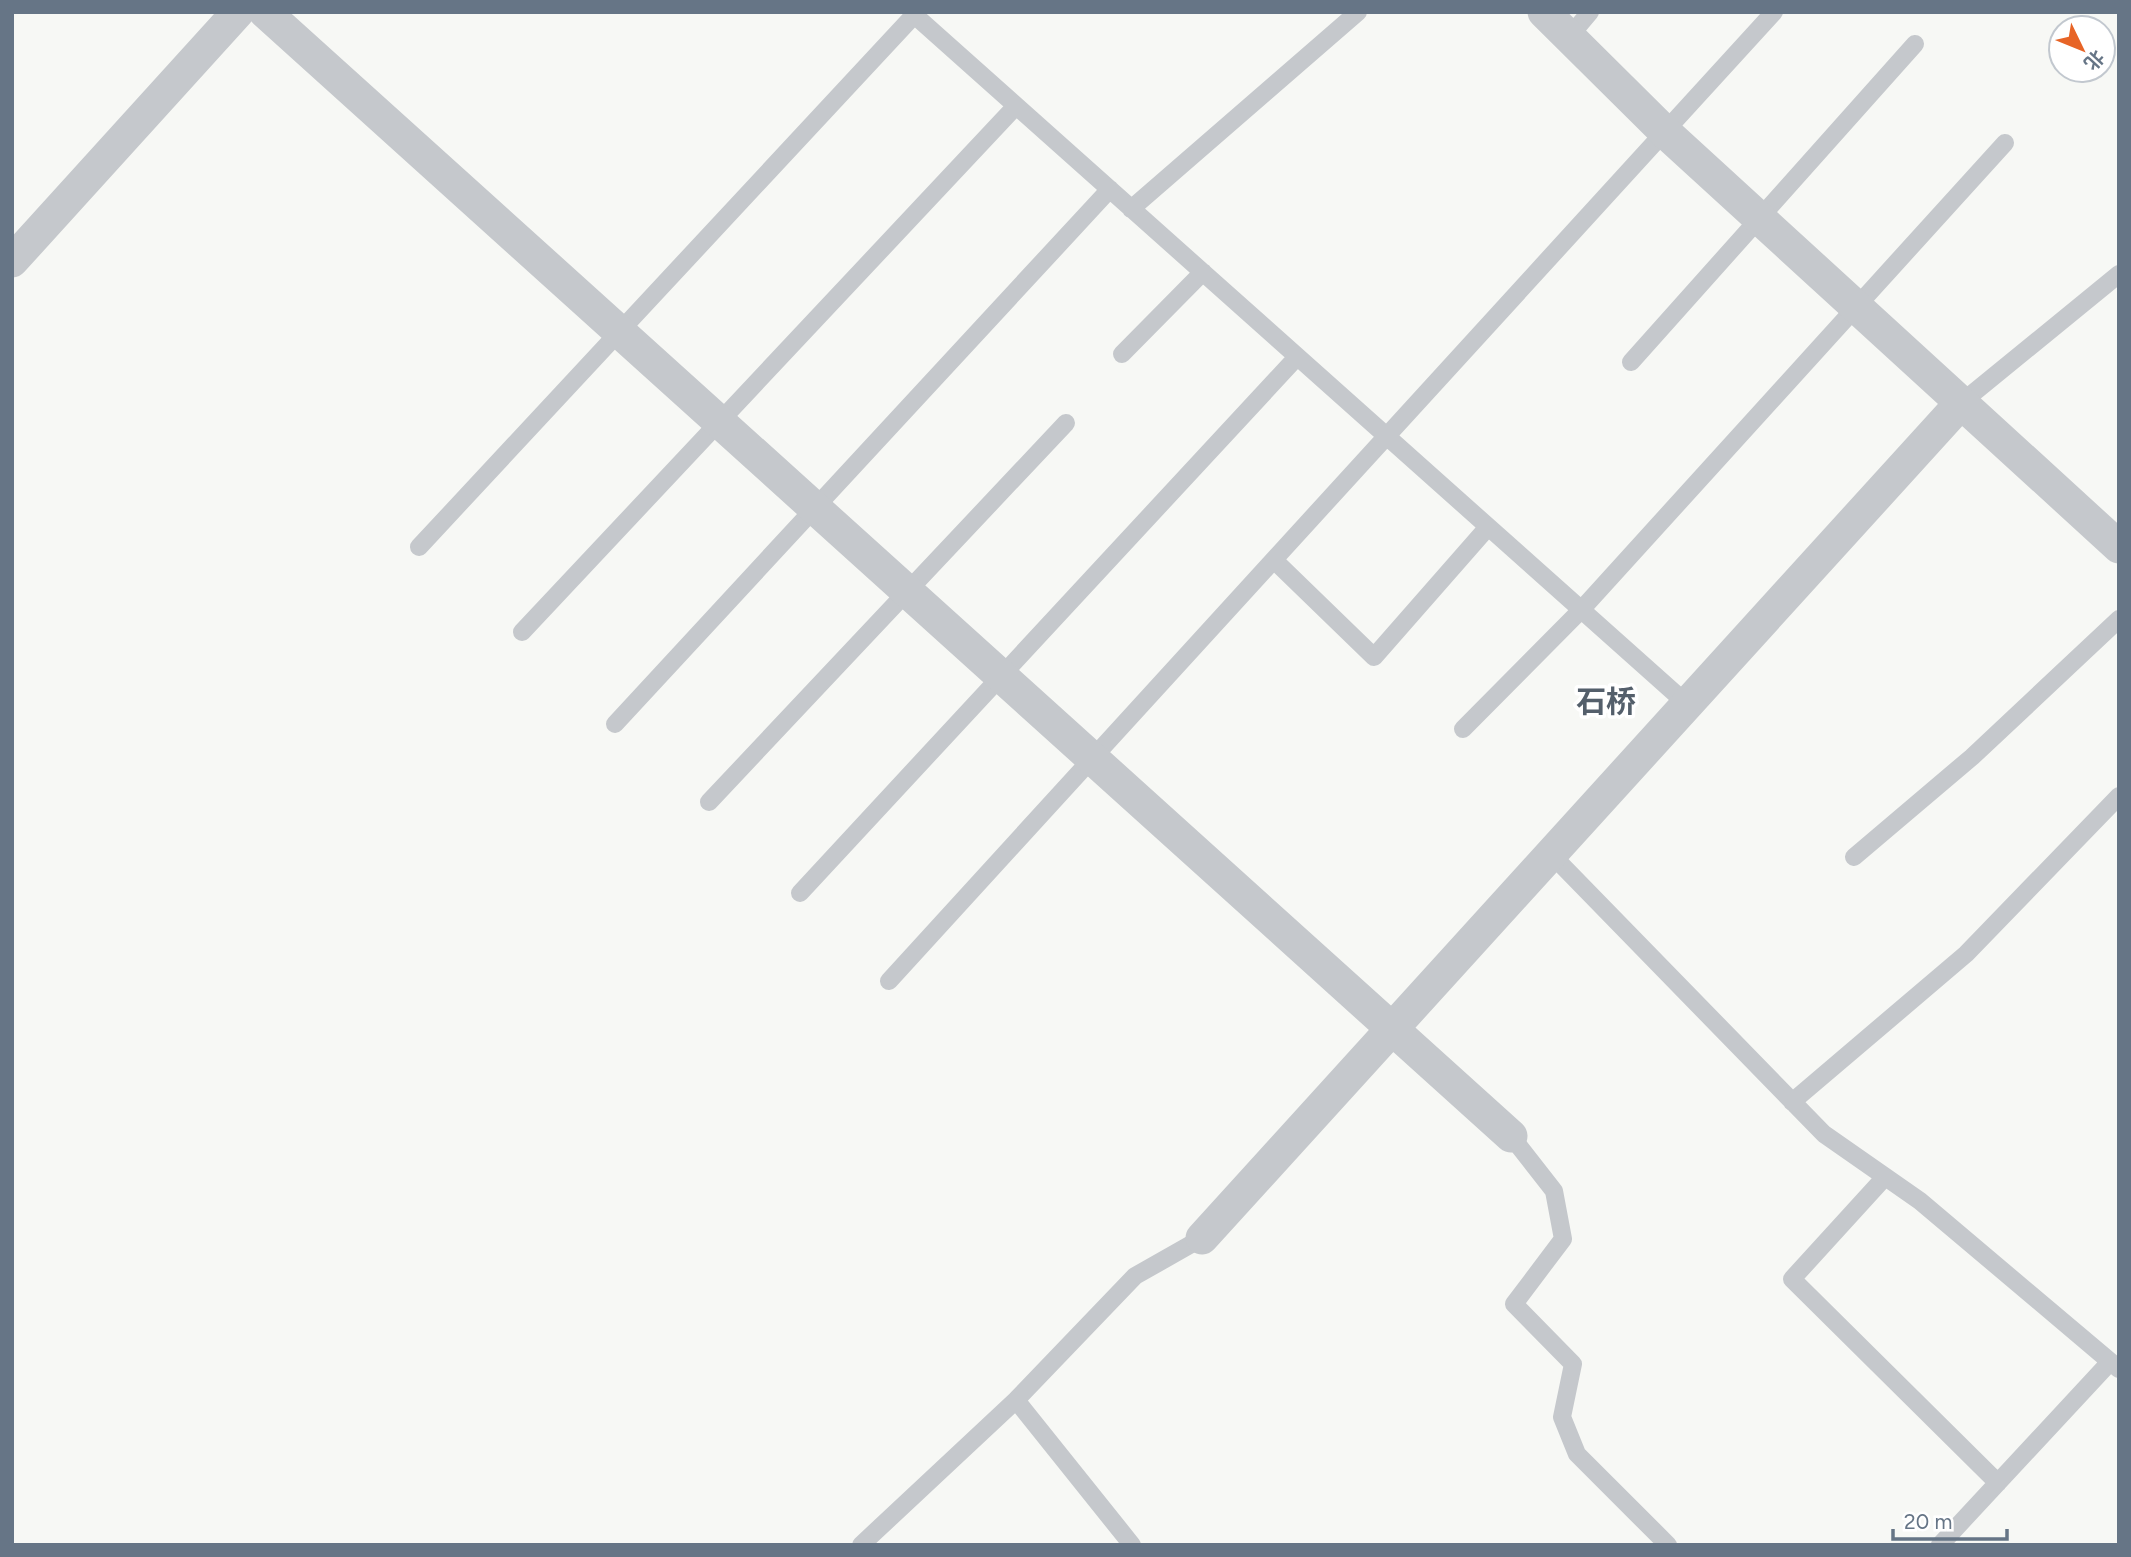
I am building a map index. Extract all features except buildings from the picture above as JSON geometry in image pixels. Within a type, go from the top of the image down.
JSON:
[{"type":"street","points":[[12,261],[238,12]]},
{"type":"street","points":[[265,12],[1511,1136]]},
{"type":"street","points":[[1544,12],[1665,132],[2119,547]]},
{"type":"street","points":[[1202,1238],[1961,403]]},
{"type":"lane","points":[[1131,209],[1357,12]]},
{"type":"lane","points":[[1569,37],[1590,12]]},
{"type":"lane","points":[[889,981],[1774,12]]},
{"type":"lane","points":[[419,547],[914,13],[1687,704]]},
{"type":"lane","points":[[1630,362],[1915,44]]},
{"type":"lane","points":[[522,632],[1016,106]]},
{"type":"lane","points":[[1463,729],[1581,610],[2005,143]]},
{"type":"lane","points":[[615,724],[1110,189]]},
{"type":"lane","points":[[1122,354],[1203,272]]},
{"type":"lane","points":[[1961,403],[2119,274]]},
{"type":"lane","points":[[800,893],[1297,357]]},
{"type":"lane","points":[[709,802],[1066,423]]},
{"type":"lane","points":[[1274,560],[1374,656],[1488,527]]},
{"type":"lane","points":[[1854,857],[1972,757],[2119,619]]},
{"type":"lane","points":[[1792,1102],[1966,954],[2119,796]]},
{"type":"lane","points":[[1551,854],[1824,1134],[1920,1201],[2114,1366],[1940,1545]]},
{"type":"lane","points":[[1511,1136],[1554,1191],[1563,1239],[1514,1304],[1573,1364],[1562,1417],[1577,1454],[1668,1545]]},
{"type":"lane","points":[[1885,1177],[1792,1279],[1998,1483]]},
{"type":"lane","points":[[861,1545],[1016,1399],[1135,1276],[1202,1238]]},
{"type":"lane","points":[[1016,1399],[1132,1545]]},
{"type":"district","name":"石桥","points":[[1606,701]]}]
